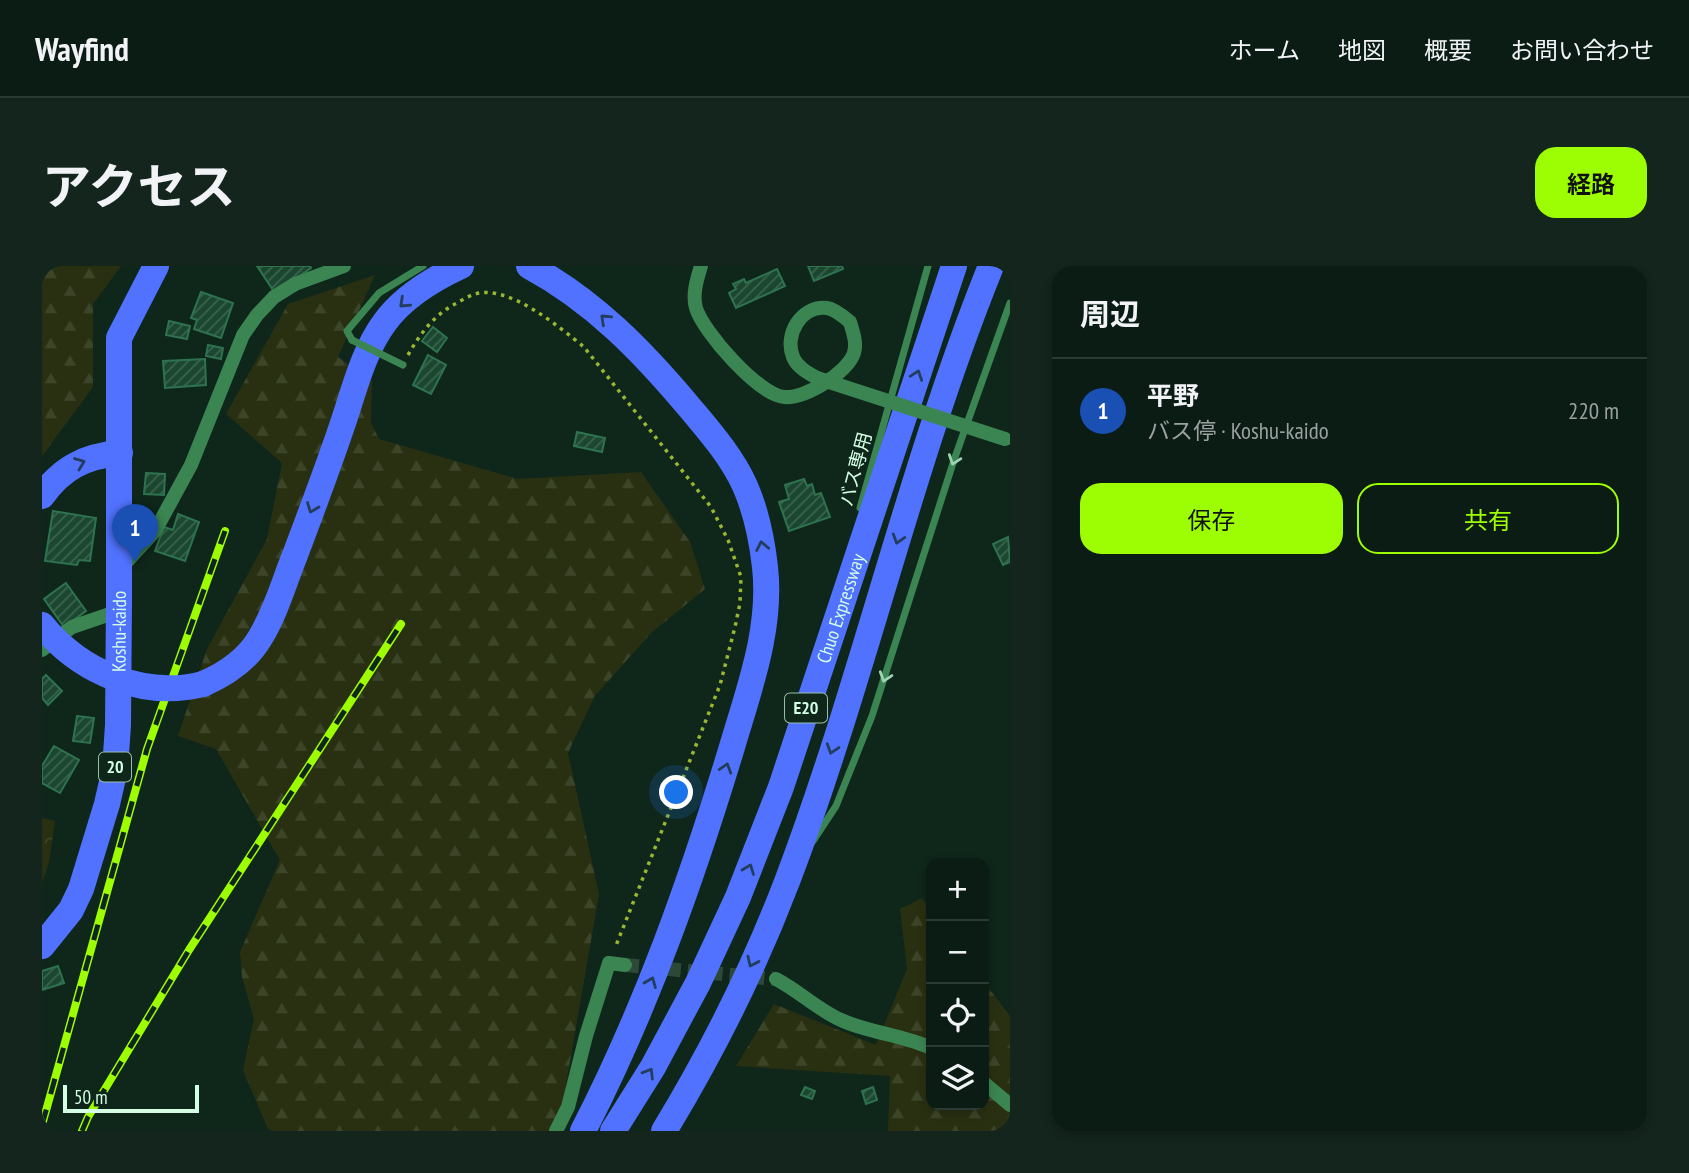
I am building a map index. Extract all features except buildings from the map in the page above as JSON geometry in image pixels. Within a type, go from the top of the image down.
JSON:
[{"type":"highway","name":"Koshu-kaido","points":[[42,946],[71,910],[81,889],[115,769],[120,570],[119,338],[156,266]]},
{"type":"highway","points":[[42,625],[73,657],[125,682],[166,689],[203,684],[224,674],[260,639],[274,609],[327,470],[366,356],[385,322],[408,298],[436,278],[461,266]]},
{"type":"highway","points":[[529,266],[589,304],[654,366],[711,433],[733,465],[753,508],[762,545],[767,588],[762,645],[708,827],[643,1002],[583,1131]]},
{"type":"highway","name":"Chuo Expressway","points":[[614,1131],[653,1067],[738,897],[781,787],[954,266]]},
{"type":"highway","name":"Chuo Expressway","points":[[664,1131],[712,1046],[788,880],[944,396],[991,266]]},
{"type":"highway","points":[[45,491],[71,465],[105,454],[120,453]]},
{"type":"street","points":[[120,570],[155,531],[191,465],[243,335],[257,315],[274,297],[295,284],[344,266]]},
{"type":"street","points":[[701,266],[694,298],[705,327],[746,373],[771,394],[785,398],[803,395],[838,373],[850,363],[855,350],[855,336],[850,322],[828,308],[813,310],[802,316],[793,328],[789,343],[793,359],[807,373],[817,378],[1007,440]]},
{"type":"street","points":[[42,650],[72,627],[119,611]]},
{"type":"street","points":[[556,1131],[568,1107],[586,1036],[609,963],[625,965]]},
{"type":"street","points":[[776,979],[840,1020],[915,1040],[929,1047]]},
{"type":"street","points":[[989,1087],[1010,1105]]},
{"type":"lane","points":[[402,365],[352,340],[347,331],[379,293],[423,266]]},
{"type":"lane","name":"バス専用","points":[[856,523],[928,266]]},
{"type":"lane","points":[[788,880],[836,806],[872,716],[954,460],[1010,303]]},
{"type":"lane","points":[[815,681],[846,562]]},
{"type":"path","points":[[402,365],[429,324],[450,306],[476,293],[519,301],[584,347],[711,507],[729,540],[741,577],[740,603],[720,685],[609,963]]},
{"type":"green space","points":[[42,266],[121,266],[93,304],[93,387],[42,456]]},
{"type":"green space","points":[[375,275],[338,357],[372,381],[371,423],[379,439],[518,479],[641,472],[690,542],[705,589],[651,633],[594,697],[568,753],[599,894],[558,1131],[273,1131],[268,1129],[243,1070],[254,1019],[242,977],[240,952],[280,860],[216,749],[178,736],[207,649],[267,539],[282,463],[226,414],[288,304]]},
{"type":"green space","points":[[42,818],[55,821],[49,862],[42,883]]},
{"type":"green space","points":[[922,898],[926,904],[926,1110],[989,1110],[989,989],[1010,1016],[1010,1131],[888,1131],[890,1076],[736,1066],[774,1004],[876,1045],[907,969],[900,909]]},
{"type":"tunnel","points":[[625,965],[776,979]]},
{"type":"railway","points":[[42,1125],[147,749],[225,531]]},
{"type":"railway","points":[[82,1131],[189,950],[401,624]]},
{"type":"place","name":"平野","points":[[135,562]]}]
